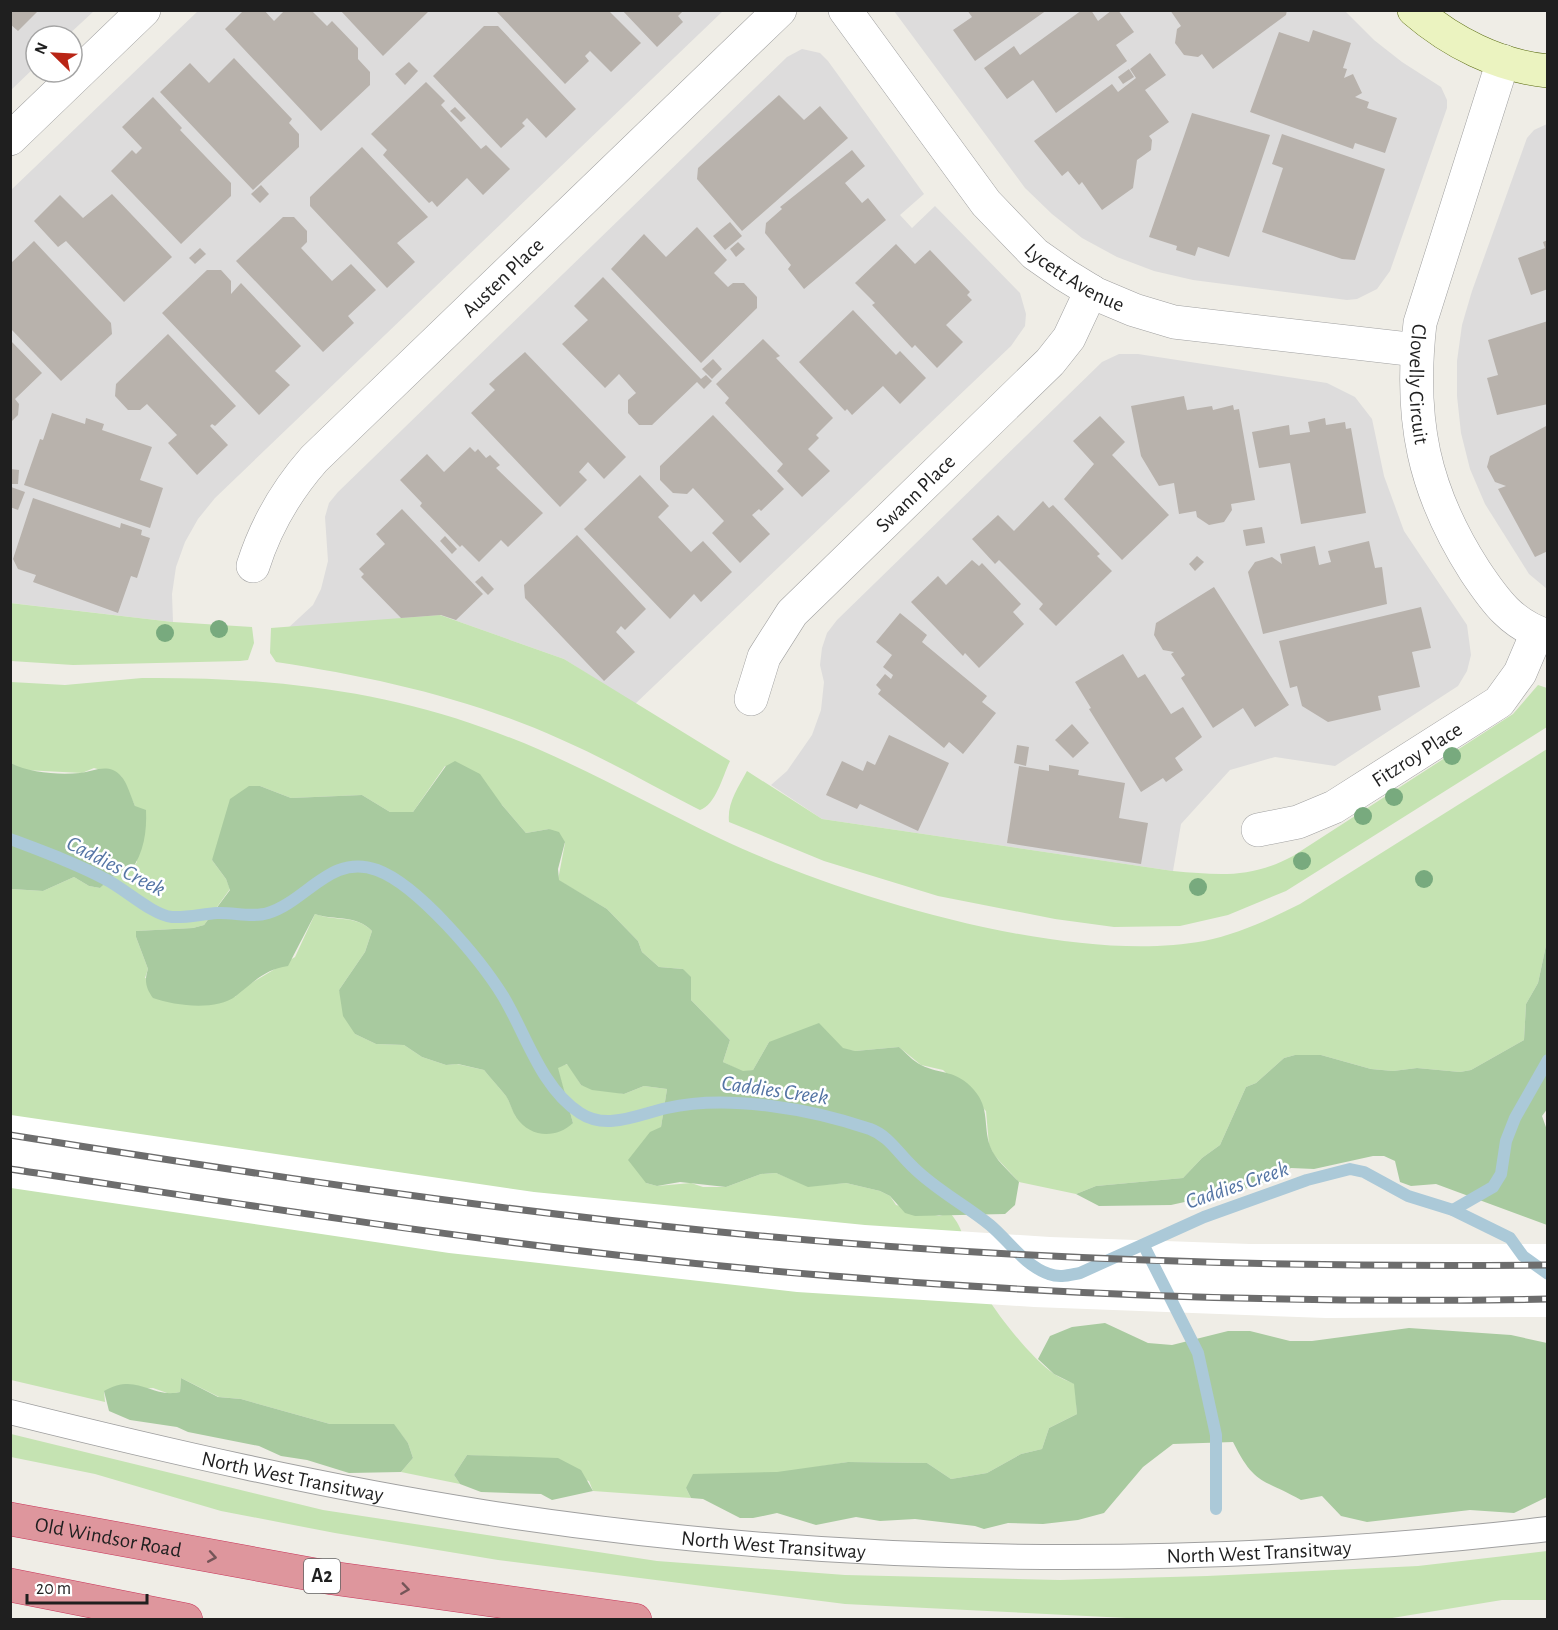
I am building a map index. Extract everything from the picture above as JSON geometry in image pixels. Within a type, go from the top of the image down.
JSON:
[{"type":"highway","name":"Old Windsor Road","points":[[10,1519],[332,1578],[635,1620]]},
{"type":"highway","points":[[10,1585],[186,1620]]},
{"type":"street","points":[[10,139],[144,10]]},
{"type":"street","name":"Austen Place","points":[[253,566],[272,518],[285,495],[314,459],[780,10]]},
{"type":"street","name":"Lycett Avenue","points":[[845,10],[1001,220],[1035,254],[1091,291],[1134,310],[1174,322],[1417,350]]},
{"type":"street","points":[[1414,10],[1462,44],[1503,61],[1548,71]]},
{"type":"street","name":"Clovelly Circuit","points":[[1503,61],[1430,284],[1420,324],[1415,404],[1420,445],[1431,484],[1445,518],[1499,607],[1514,621],[1542,634]]},
{"type":"street","name":"Swann Place","points":[[751,699],[764,657],[792,613],[1050,362],[1069,338],[1091,291]]},
{"type":"street","name":"Fitzroy Place","points":[[1258,830],[1298,822],[1335,807],[1499,702],[1520,673],[1542,634]]},
{"type":"lane","name":"North West Transitway","points":[[10,1412],[176,1452],[342,1487],[485,1512],[770,1546],[898,1554],[1066,1559],[1240,1554],[1400,1545],[1548,1529]]},
{"type":"shaded area","points":[[11,11],[94,11],[80,24],[24,24],[24,78],[11,90]]},
{"type":"shaded area","points":[[198,11],[723,11],[215,498],[198,519],[185,542],[176,567],[172,594],[173,622],[11,603],[10,191]]},
{"type":"shaded area","points":[[894,11],[1345,11],[1374,40],[1402,62],[1441,87],[1447,100],[1447,108],[1390,271],[1377,289],[1357,299],[1347,300],[1193,280],[1154,271],[1117,257],[1082,238],[1052,214],[1025,188]]},
{"type":"shaded area","points":[[802,49],[820,53],[828,61],[924,194],[900,215],[912,228],[935,206],[1020,293],[1026,314],[1025,326],[1011,346],[635,704],[564,659],[440,615],[287,629],[313,605],[321,589],[328,561],[325,517],[329,503],[338,492],[787,57]]},
{"type":"shaded area","points":[[1547,124],[1547,589],[1529,574],[1485,504],[1470,469],[1461,433],[1457,396],[1457,361],[1462,325],[1472,291],[1527,138],[1534,130]]},
{"type":"shaded area","points":[[1119,354],[1138,354],[1327,383],[1355,397],[1372,419],[1384,476],[1404,531],[1467,625],[1471,655],[1467,671],[1458,686],[1335,766],[1275,757],[1230,770],[1181,824],[1173,871],[822,819],[771,785],[787,771],[812,735],[821,710],[824,682],[820,665],[822,648],[827,633],[837,620],[1102,362]]},
{"type":"green space","points":[[10,603],[173,622],[252,627],[254,643],[248,660],[240,661],[73,665],[11,661]]},
{"type":"green space","points":[[440,615],[564,659],[730,761],[715,796],[706,807],[700,810],[577,747],[491,712],[385,682],[276,662],[270,653],[271,628]]},
{"type":"green space","points":[[142,678],[229,680],[315,688],[358,694],[442,714],[545,752],[721,839],[829,883],[958,921],[1024,935],[1089,944],[1150,946],[1204,941],[1265,920],[1300,904],[1547,749],[1547,941],[1538,983],[1526,1004],[1524,1040],[1471,1070],[1460,1072],[1417,1068],[1393,1071],[1371,1069],[1321,1055],[1295,1055],[1284,1058],[1256,1083],[1246,1087],[1220,1145],[1202,1158],[1183,1178],[1096,1186],[1076,1194],[1019,1182],[994,1155],[989,1145],[986,1111],[943,1070],[921,1065],[899,1047],[855,1051],[769,1042],[753,1070],[743,1072],[723,1062],[730,1040],[691,1000],[683,969],[659,967],[642,952],[638,941],[607,909],[558,880],[565,843],[549,829],[526,833],[502,805],[445,766],[413,812],[390,812],[362,795],[291,798],[260,786],[212,860],[226,879],[230,889],[204,925],[193,928],[136,931],[136,937],[148,969],[145,978],[235,997],[243,988],[295,957],[315,914],[359,922],[372,931],[365,952],[339,990],[355,1034],[376,1044],[404,1045],[422,1057],[446,1065],[457,1064],[484,1070],[507,1097],[516,1117],[573,1123],[557,1067],[568,1064],[581,1085],[624,1094],[644,1086],[667,1089],[661,1127],[646,1183],[657,1186],[691,1183],[703,1187],[726,1187],[761,1174],[776,1173],[808,1186],[846,1183],[880,1191],[890,1196],[896,1205],[939,1216],[950,1213],[962,1232],[977,1280],[995,1310],[1043,1365],[1056,1375],[1075,1384],[1077,1414],[1049,1428],[1042,1449],[1021,1454],[987,1473],[951,1479],[927,1463],[848,1462],[686,1488],[691,1498],[593,1491],[589,1481],[500,1457],[467,1455],[454,1475],[460,1484],[401,1472],[413,1458],[408,1443],[393,1424],[330,1424],[241,1399],[219,1397],[181,1378],[180,1392],[170,1394],[153,1388],[104,1391],[105,1402],[11,1380],[10,889],[43,891],[74,877],[89,886],[100,888],[119,871],[131,870],[137,862],[135,806],[121,776],[94,768],[82,773],[24,770],[11,763],[11,682],[65,685]]},
{"type":"green space","points":[[1538,685],[1547,688],[1547,727],[1286,891],[1228,915],[1180,926],[1114,927],[1055,919],[938,896],[824,861],[729,822],[731,802],[747,771],[822,819],[1173,871],[1205,874],[1248,872],[1263,869],[1293,856],[1513,714]]},
{"type":"green space","points":[[455,761],[480,774],[526,833],[549,829],[559,832],[565,842],[558,869],[559,880],[607,909],[638,941],[642,952],[659,967],[683,969],[691,977],[691,1000],[730,1040],[723,1062],[743,1071],[753,1070],[769,1042],[819,1023],[843,1048],[855,1051],[899,1047],[921,1065],[955,1075],[974,1090],[984,1110],[992,1151],[1019,1182],[1015,1205],[1005,1214],[915,1216],[905,1213],[890,1196],[880,1191],[846,1183],[808,1187],[776,1173],[761,1174],[726,1187],[680,1182],[657,1186],[646,1183],[628,1160],[650,1132],[661,1127],[667,1089],[644,1086],[624,1094],[592,1090],[581,1085],[567,1064],[558,1068],[573,1123],[551,1134],[528,1129],[516,1117],[506,1096],[484,1070],[458,1064],[446,1065],[422,1057],[404,1045],[376,1044],[355,1034],[343,1016],[339,990],[365,952],[372,931],[352,920],[315,914],[288,966],[266,973],[228,1001],[196,1006],[153,998],[146,984],[148,969],[136,937],[136,931],[193,928],[204,925],[230,890],[226,879],[212,860],[230,799],[249,786],[260,786],[291,798],[362,795],[390,812],[413,812],[446,766]]},
{"type":"green space","points":[[11,763],[35,771],[63,774],[111,769],[121,776],[135,806],[146,810],[144,842],[131,870],[119,871],[100,888],[89,886],[74,877],[43,891],[11,889]]},
{"type":"green space","points":[[1547,941],[1548,1108],[1542,1116],[1547,1130],[1547,1225],[1436,1184],[1411,1186],[1400,1182],[1395,1161],[1384,1156],[1373,1156],[1314,1169],[1291,1168],[1257,1186],[1171,1205],[1099,1206],[1076,1194],[1096,1186],[1183,1178],[1202,1158],[1220,1145],[1246,1087],[1256,1083],[1284,1058],[1295,1055],[1321,1055],[1371,1069],[1393,1071],[1417,1068],[1460,1072],[1471,1070],[1524,1040],[1526,1004],[1538,983]]},
{"type":"green space","points":[[1105,1323],[1148,1343],[1172,1345],[1228,1331],[1250,1331],[1290,1341],[1312,1341],[1409,1328],[1511,1335],[1547,1343],[1547,1497],[1514,1513],[1470,1510],[1367,1522],[1341,1516],[1322,1496],[1301,1500],[1261,1479],[1247,1467],[1233,1442],[1173,1444],[1143,1467],[1104,1513],[1078,1520],[1043,1524],[1008,1523],[984,1529],[915,1519],[880,1521],[856,1517],[816,1525],[777,1513],[740,1518],[703,1499],[691,1498],[686,1488],[693,1474],[777,1472],[848,1462],[927,1463],[951,1479],[987,1473],[1021,1454],[1042,1449],[1049,1428],[1077,1414],[1074,1384],[1054,1374],[1038,1359],[1050,1336],[1072,1327]]},
{"type":"green space","points":[[181,1378],[218,1397],[241,1399],[330,1424],[394,1424],[408,1443],[413,1458],[401,1472],[349,1473],[307,1460],[281,1456],[259,1446],[188,1432],[177,1427],[130,1420],[109,1411],[104,1391],[126,1384],[161,1392],[180,1392]]},
{"type":"green space","points":[[11,1434],[323,1510],[657,1561],[845,1575],[1060,1580],[1418,1566],[1547,1551],[1547,1600],[1502,1600],[1386,1619],[1147,1619],[845,1604],[498,1560],[335,1533],[221,1511],[95,1474],[11,1457]]},
{"type":"green space","points":[[467,1455],[558,1458],[581,1470],[593,1491],[552,1500],[541,1494],[481,1492],[460,1484],[454,1475]]},
{"type":"pier","points":[[11,1115],[534,1192],[865,1225],[1050,1237],[1250,1244],[1547,1244],[1547,1317],[1326,1318],[1034,1307],[797,1292],[449,1253],[11,1188]]},
{"type":"building","points":[[10,10],[39,10],[18,31],[10,24]]},
{"type":"building","points":[[244,10],[264,10],[274,21],[285,10],[311,10],[327,26],[332,21],[358,48],[358,59],[370,72],[370,85],[321,131],[225,29]]},
{"type":"building","points":[[340,10],[430,10],[383,56]]},
{"type":"building","points":[[495,10],[608,10],[641,43],[611,72],[590,51],[585,56],[589,61],[565,84]]},
{"type":"building","points":[[622,10],[684,10],[678,16],[683,22],[657,47]]},
{"type":"building","points":[[967,10],[1047,10],[975,61],[953,30],[972,17]]},
{"type":"building","points":[[1082,10],[1091,10],[1098,21],[1112,10],[1118,10],[1134,32],[1116,45],[1127,61],[1056,113],[1033,80],[1007,99],[984,68],[1014,46],[1020,55]]},
{"type":"building","points":[[1170,10],[1287,10],[1286,15],[1213,69],[1202,54],[1198,57],[1184,55],[1175,43],[1177,29],[1181,26]]},
{"type":"building","points":[[484,26],[498,26],[576,109],[546,138],[527,118],[522,123],[525,126],[501,148],[433,76]]},
{"type":"building","points":[[1313,30],[1351,43],[1343,68],[1347,69],[1344,78],[1353,74],[1362,93],[1355,97],[1369,102],[1367,108],[1397,118],[1385,153],[1355,143],[1353,149],[1250,112],[1279,32],[1309,42]]},
{"type":"building","points":[[1150,53],[1166,75],[1145,90],[1169,122],[1149,136],[1152,140],[1151,150],[1137,160],[1133,188],[1102,210],[1082,182],[1079,185],[1068,171],[1062,176],[1034,141],[1112,84],[1118,92],[1136,78],[1130,69]]},
{"type":"building","points":[[234,58],[292,119],[289,123],[299,134],[299,147],[253,190],[160,92],[190,63],[209,83]]},
{"type":"building","points":[[409,62],[418,71],[405,85],[395,74]]},
{"type":"building","points":[[1129,69],[1134,77],[1123,84],[1118,77]]},
{"type":"building","points":[[426,82],[445,101],[441,105],[481,149],[486,145],[510,169],[483,195],[467,178],[437,207],[432,201],[429,203],[383,155],[387,150],[371,134]]},
{"type":"building","points":[[779,95],[804,120],[820,106],[848,138],[742,231],[697,179],[698,168]]},
{"type":"building","points":[[153,97],[182,128],[180,130],[231,183],[231,196],[181,244],[111,171],[132,150],[136,154],[142,148],[122,127]]},
{"type":"building","points":[[455,107],[466,118],[461,122],[450,111]]},
{"type":"building","points":[[1192,113],[1270,135],[1229,257],[1198,247],[1195,256],[1176,250],[1177,246],[1149,237]]},
{"type":"building","points":[[1282,134],[1385,169],[1355,260],[1342,259],[1262,232],[1283,168],[1272,164]]},
{"type":"building","points":[[362,147],[428,217],[397,243],[415,262],[387,288],[310,206],[310,197]]},
{"type":"building","points":[[852,150],[865,166],[845,183],[862,203],[868,198],[886,220],[804,289],[788,269],[791,265],[765,233],[766,223],[782,209],[780,207]]},
{"type":"building","points":[[261,185],[269,194],[260,203],[251,194]]},
{"type":"building","points":[[112,194],[172,257],[124,302],[66,241],[58,247],[34,221],[60,195],[83,218]]},
{"type":"building","points":[[283,217],[294,217],[307,231],[307,242],[301,248],[332,281],[351,264],[376,290],[348,316],[354,323],[323,352],[236,261]]},
{"type":"building","points":[[730,222],[742,236],[725,250],[713,236]]},
{"type":"building","points":[[697,227],[727,260],[714,273],[728,287],[733,283],[744,283],[757,297],[757,308],[701,363],[611,269],[644,234],[666,257]]},
{"type":"building","points":[[1548,240],[1548,289],[1531,295],[1518,258],[1545,248],[1543,242]]},
{"type":"building","points":[[34,241],[111,323],[112,334],[61,381],[10,328],[10,264]]},
{"type":"building","points":[[738,242],[745,249],[736,257],[730,249]]},
{"type":"building","points":[[896,244],[915,264],[930,250],[970,292],[967,295],[972,300],[946,325],[963,342],[937,368],[915,345],[912,348],[872,305],[875,303],[855,283]]},
{"type":"building","points":[[200,248],[206,254],[195,264],[189,258]]},
{"type":"building","points":[[207,270],[221,270],[231,281],[231,294],[241,283],[301,346],[275,371],[290,385],[259,415],[162,313]]},
{"type":"building","points":[[603,277],[701,379],[706,375],[712,381],[704,389],[697,382],[652,425],[639,425],[628,413],[628,400],[636,393],[619,374],[605,388],[562,344],[588,320],[574,306]]},
{"type":"building","points":[[853,310],[896,355],[900,351],[926,378],[900,404],[883,386],[852,415],[847,409],[845,411],[799,362]]},
{"type":"building","points":[[1548,321],[1548,404],[1497,415],[1487,378],[1498,375],[1488,340]]},
{"type":"building","points":[[168,334],[236,406],[215,426],[212,424],[210,426],[228,445],[197,475],[168,443],[177,435],[147,404],[140,410],[128,410],[115,396],[116,384]]},
{"type":"building","points":[[763,339],[780,356],[776,358],[833,418],[816,435],[819,438],[808,449],[830,471],[802,497],[777,471],[783,464],[725,403],[729,398],[716,384]]},
{"type":"building","points":[[10,340],[42,373],[15,399],[19,404],[18,415],[10,423]]},
{"type":"building","points":[[525,352],[626,457],[604,479],[588,462],[579,472],[587,480],[560,507],[471,413],[495,390],[489,384]]},
{"type":"building","points":[[713,359],[722,369],[712,379],[702,369]]},
{"type":"building","points":[[1184,396],[1187,410],[1212,406],[1213,410],[1233,405],[1234,410],[1239,409],[1255,500],[1231,504],[1232,510],[1224,522],[1209,525],[1197,517],[1196,511],[1179,514],[1174,483],[1159,486],[1141,456],[1131,406]]},
{"type":"building","points":[[52,413],[85,424],[86,418],[104,424],[102,430],[152,447],[140,480],[163,488],[150,528],[24,485]]},
{"type":"building","points":[[713,415],[784,489],[761,511],[759,509],[752,515],[770,534],[740,563],[712,533],[724,521],[693,488],[687,494],[673,493],[660,480],[660,466]]},
{"type":"building","points":[[1100,416],[1125,442],[1112,455],[1169,515],[1122,560],[1064,499],[1094,464],[1073,441]]},
{"type":"building","points":[[1325,418],[1326,425],[1345,422],[1346,429],[1351,428],[1366,513],[1301,524],[1290,463],[1259,468],[1252,432],[1289,425],[1290,435],[1310,432],[1308,422]]},
{"type":"building","points":[[1548,425],[1548,551],[1535,557],[1498,489],[1506,486],[1495,482],[1487,467],[1490,456]]},
{"type":"building","points":[[470,447],[475,452],[478,449],[486,458],[490,455],[500,465],[496,468],[543,513],[508,547],[501,540],[479,562],[462,545],[460,547],[420,506],[422,503],[400,480],[427,454],[444,472]]},
{"type":"building","points":[[10,469],[19,470],[18,484],[10,484]]},
{"type":"building","points":[[640,475],[669,506],[658,517],[691,552],[703,541],[732,572],[701,602],[694,594],[670,619],[584,529]]},
{"type":"building","points":[[11,487],[25,492],[18,510],[10,507]]},
{"type":"building","points":[[33,498],[120,528],[121,523],[142,530],[141,535],[150,538],[137,578],[131,576],[118,613],[33,582],[36,575],[18,569],[13,559]]},
{"type":"building","points":[[1043,501],[1049,508],[1053,505],[1100,554],[1097,556],[1112,571],[1056,626],[1039,609],[1043,604],[999,560],[995,564],[972,539],[998,515],[1014,531]]},
{"type":"building","points":[[402,509],[483,594],[456,620],[441,615],[401,618],[361,577],[364,574],[359,569],[385,544],[376,534]]},
{"type":"building","points":[[1262,527],[1265,543],[1246,546],[1243,530]]},
{"type":"building","points":[[577,535],[646,609],[625,630],[621,626],[616,632],[635,652],[604,681],[525,598],[524,585]]},
{"type":"building","points":[[445,536],[457,549],[452,554],[440,541]]},
{"type":"building","points":[[1369,541],[1375,568],[1382,567],[1387,604],[1263,634],[1248,572],[1255,562],[1272,557],[1282,564],[1280,554],[1315,546],[1319,565],[1331,562],[1328,551]]},
{"type":"building","points":[[1197,556],[1204,562],[1195,571],[1189,564]]},
{"type":"building","points":[[972,560],[979,566],[982,563],[1021,604],[1013,612],[1024,624],[979,668],[965,653],[963,656],[911,602],[938,576],[946,585]]},
{"type":"building","points":[[482,576],[494,589],[488,595],[475,582]]},
{"type":"building","points":[[1214,587],[1289,705],[1255,727],[1243,708],[1213,728],[1181,678],[1185,675],[1171,654],[1174,652],[1163,650],[1154,635],[1156,623]]},
{"type":"building","points":[[1421,607],[1431,648],[1412,652],[1420,687],[1378,696],[1381,710],[1328,722],[1302,706],[1297,686],[1290,688],[1279,641]]},
{"type":"building","points":[[900,613],[927,635],[922,642],[987,696],[982,702],[996,713],[963,754],[949,742],[944,748],[878,694],[881,690],[876,685],[885,674],[891,679],[893,675],[883,667],[892,655],[876,642]]},
{"type":"building","points":[[1123,654],[1138,678],[1145,674],[1171,714],[1183,707],[1202,737],[1175,758],[1183,770],[1166,782],[1163,778],[1141,792],[1089,709],[1091,708],[1075,682]]},
{"type":"building","points":[[1072,724],[1089,743],[1073,758],[1055,740]]},
{"type":"building","points":[[889,735],[949,763],[918,831],[860,804],[857,809],[826,795],[842,761],[863,771],[867,761],[875,765]]},
{"type":"building","points":[[1017,745],[1029,747],[1026,766],[1014,763]]},
{"type":"building","points":[[1049,765],[1079,770],[1078,775],[1125,783],[1119,818],[1148,823],[1141,864],[1007,843],[1019,766],[1049,771]]},
{"type":"waterway","name":"Caddies Creek","points":[[10,839],[94,873],[147,906],[172,917],[217,913],[256,915],[268,913],[282,907],[333,873],[361,866],[377,870],[411,891],[464,944],[503,996],[535,1059],[555,1090],[580,1113],[601,1121],[612,1121],[691,1104],[742,1103],[822,1115],[870,1129],[888,1140],[931,1183],[990,1225],[1032,1265],[1053,1275],[1064,1276],[1080,1273],[1204,1217],[1307,1180],[1350,1169],[1364,1172],[1408,1196],[1453,1210],[1510,1238],[1523,1256],[1548,1274]]},
{"type":"waterway","points":[[1453,1210],[1493,1187],[1501,1174],[1506,1141],[1515,1118],[1548,1060]]},
{"type":"waterway","points":[[1144,1246],[1198,1353],[1216,1435],[1216,1509]]},
{"type":"railway","points":[[10,1135],[272,1176],[535,1212],[815,1241],[1129,1260],[1338,1265],[1548,1265]]},
{"type":"railway","points":[[10,1169],[471,1237],[625,1256],[855,1278],[1201,1297],[1317,1300],[1548,1299]]}]
